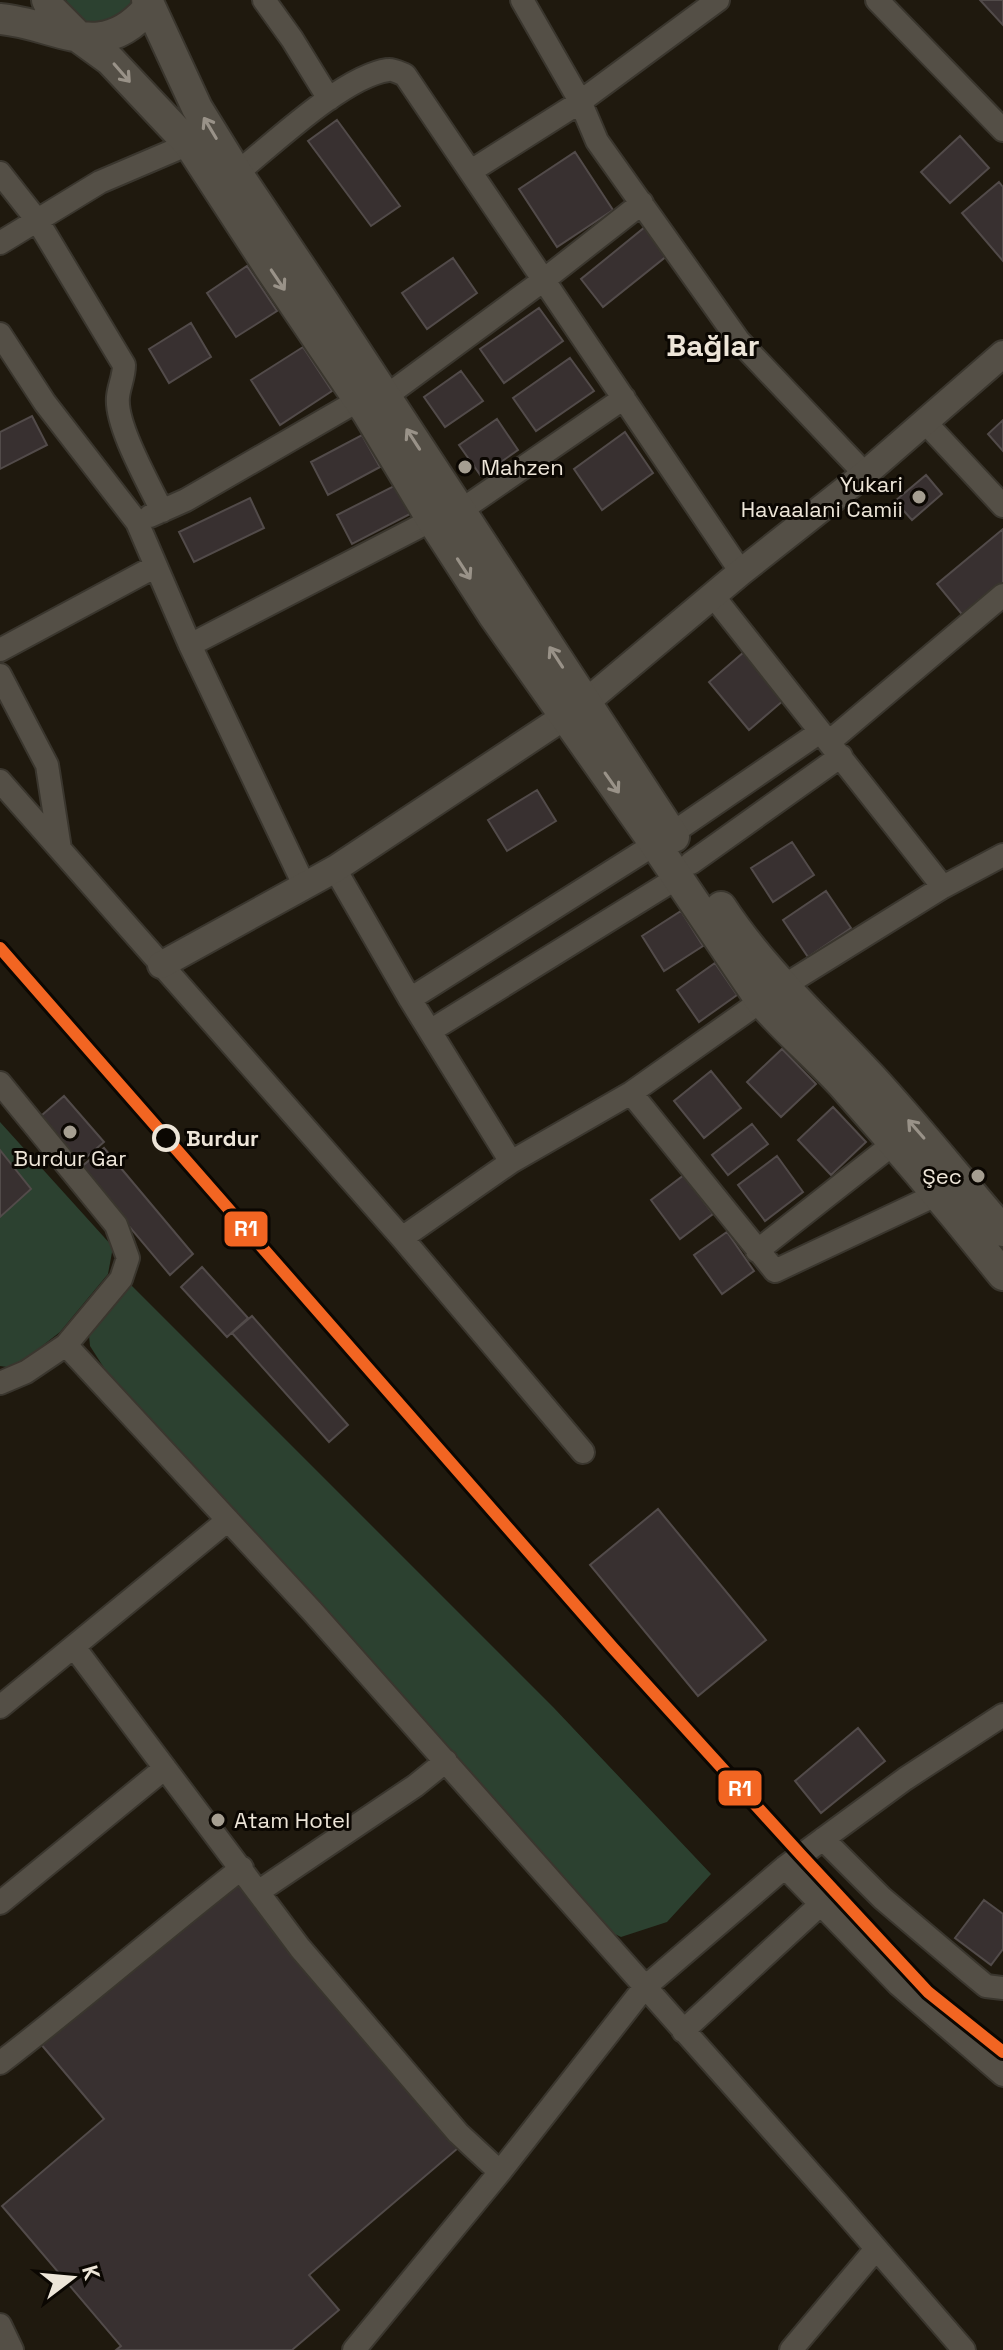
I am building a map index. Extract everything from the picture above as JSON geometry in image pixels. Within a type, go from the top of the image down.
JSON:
[{"type":"main road","points":[[47,0],[51,9],[81,39],[110,60],[189,144],[372,398],[460,511],[575,710],[684,871],[740,935],[772,994],[779,1022],[840,1082],[938,1194],[1003,1275]]},
{"type":"main road","points":[[0,19],[81,39],[116,34],[136,23],[148,4]]},
{"type":"main road","points":[[148,4],[197,108],[372,398],[432,520],[494,616],[575,710]]},
{"type":"main road","points":[[772,994],[871,1078],[1003,1231]]},
{"type":"street","points":[[264,0],[329,99]]},
{"type":"street","points":[[522,0],[580,101],[597,141],[739,341],[865,474]]},
{"type":"street","points":[[471,171],[580,101],[718,0]]},
{"type":"street","points":[[877,0],[1003,130]]},
{"type":"street","points":[[237,173],[357,80],[390,69],[405,75],[741,572]]},
{"type":"street","points":[[0,243],[100,182],[189,144]]},
{"type":"street","points":[[0,173],[37,220],[124,365],[118,398],[125,432],[162,511]]},
{"type":"street","points":[[137,522],[186,500],[372,398],[545,279],[642,203]]},
{"type":"street","points":[[0,334],[45,403],[137,522],[190,645],[305,887]]},
{"type":"street","points":[[161,965],[335,869],[575,710],[865,474],[1003,354]]},
{"type":"street","points":[[460,511],[624,398]]},
{"type":"street","points":[[925,422],[1003,506]]},
{"type":"street","points":[[190,645],[432,520]]},
{"type":"street","points":[[0,650],[156,566]]},
{"type":"street","points":[[430,1031],[684,871],[1003,595]]},
{"type":"street","points":[[714,597],[943,887]]},
{"type":"street","points":[[0,675],[47,765],[60,850]]},
{"type":"street","points":[[410,999],[663,839],[830,743]]},
{"type":"street","points":[[0,781],[402,1238],[583,1452]]},
{"type":"street","points":[[402,1238],[511,1162],[631,1093],[772,994],[943,887],[1003,855]]},
{"type":"street","points":[[335,869],[410,999],[511,1162]]},
{"type":"street","points":[[0,1083],[116,1225],[128,1258],[121,1279],[66,1345],[26,1372],[0,1383]]},
{"type":"street","points":[[631,1093],[775,1271],[938,1194]]},
{"type":"street","points":[[757,1251],[893,1144]]},
{"type":"street","points":[[66,1345],[446,1761],[964,2350]]},
{"type":"street","points":[[0,1707],[228,1520]]},
{"type":"street","points":[[74,1647],[300,1948],[458,2133],[500,2172]]},
{"type":"street","points":[[354,2350],[500,2172],[644,1988],[785,1867],[905,1779],[1003,1715]]},
{"type":"street","points":[[258,1892],[415,1786],[446,1761]]},
{"type":"street","points":[[0,1903],[165,1768]]},
{"type":"street","points":[[823,1839],[882,1898],[986,1986],[1003,1988]]},
{"type":"street","points":[[785,1867],[899,1985],[1003,2075]]},
{"type":"street","points":[[0,2063],[76,2005],[242,1868]]},
{"type":"street","points":[[683,2031],[821,1904]]},
{"type":"street","points":[[791,2350],[876,2249]]},
{"type":"street","points":[[0,2325],[12,2350]]},
{"type":"green space","points":[[66,0],[133,0],[134,10],[91,27],[76,16]]},
{"type":"green space","points":[[0,1122],[113,1247],[108,1274],[60,1332],[14,1368],[0,1366]]},
{"type":"green space","points":[[130,1284],[554,1708],[711,1874],[667,1922],[621,1937],[586,1920],[106,1371],[90,1346],[88,1325]]},
{"type":"building","points":[[980,0],[1003,0],[1003,25]]},
{"type":"building","points":[[337,120],[400,206],[371,226],[308,141]]},
{"type":"building","points":[[960,136],[989,168],[950,203],[921,172]]},
{"type":"building","points":[[575,152],[613,210],[557,247],[519,189]]},
{"type":"building","points":[[999,182],[1003,187],[1003,261],[962,213]]},
{"type":"building","points":[[645,227],[668,255],[603,307],[581,279]]},
{"type":"building","points":[[453,258],[477,293],[427,329],[402,293]]},
{"type":"building","points":[[247,266],[277,311],[236,337],[207,293]]},
{"type":"building","points":[[539,308],[563,341],[504,383],[480,349]]},
{"type":"building","points":[[191,323],[211,357],[169,383],[149,349]]},
{"type":"building","points":[[303,347],[332,391],[280,425],[251,380]]},
{"type":"building","points":[[570,358],[594,391],[536,431],[513,398]]},
{"type":"building","points":[[461,371],[483,401],[445,427],[424,397]]},
{"type":"building","points":[[32,416],[47,445],[0,469],[0,432]]},
{"type":"building","points":[[497,419],[518,450],[481,476],[459,445]]},
{"type":"building","points":[[1003,420],[1003,451],[988,434]]},
{"type":"building","points":[[625,432],[653,473],[602,510],[574,469]]},
{"type":"building","points":[[362,435],[380,467],[328,495],[311,462]]},
{"type":"building","name":"Yukari Havaalani Camii","points":[[926,475],[942,494],[912,520],[895,501]]},
{"type":"building","points":[[396,485],[410,514],[352,544],[337,515]]},
{"type":"building","points":[[250,498],[264,528],[194,562],[179,532]]},
{"type":"building","points":[[1003,529],[1003,587],[965,618],[937,584]]},
{"type":"building","points":[[744,652],[784,700],[749,730],[709,682]]},
{"type":"building","points":[[537,790],[556,821],[507,851],[488,820]]},
{"type":"building","points":[[792,842],[814,875],[773,902],[751,868]]},
{"type":"building","points":[[826,891],[851,928],[808,957],[783,920]]},
{"type":"building","points":[[681,911],[703,946],[664,971],[642,936]]},
{"type":"building","points":[[715,963],[737,995],[699,1022],[677,990]]},
{"type":"building","points":[[782,1049],[816,1084],[781,1117],[747,1082]]},
{"type":"building","points":[[711,1071],[741,1108],[704,1138],[674,1101]]},
{"type":"building","name":"Burdur Gar","points":[[64,1096],[104,1142],[75,1167],[35,1121]]},
{"type":"building","points":[[833,1107],[866,1142],[831,1175],[798,1140]]},
{"type":"building","points":[[752,1124],[768,1144],[728,1175],[712,1155]]},
{"type":"building","points":[[104,1148],[193,1254],[170,1275],[80,1168]]},
{"type":"building","points":[[0,1150],[31,1189],[0,1217]]},
{"type":"building","points":[[777,1156],[803,1192],[765,1221],[738,1185]]},
{"type":"building","points":[[684,1175],[713,1214],[680,1239],[651,1200]]},
{"type":"building","points":[[727,1232],[754,1271],[722,1294],[694,1255]]},
{"type":"building","points":[[202,1267],[248,1318],[227,1337],[181,1287]]},
{"type":"building","points":[[252,1316],[348,1425],[329,1442],[232,1333]]},
{"type":"building","points":[[658,1509],[766,1640],[698,1696],[590,1565]]},
{"type":"building","points":[[858,1728],[885,1761],[821,1813],[795,1781]]},
{"type":"building","points":[[237,1875],[464,2143],[309,2275],[339,2310],[292,2350],[116,2350],[121,2346],[2,2206],[104,2119],[40,2043]]},
{"type":"building","points":[[984,1900],[1003,1914],[1003,1949],[991,1965],[955,1938]]},
{"type":"transit line","name":"R1","points":[[0,948],[613,1648],[801,1855],[928,1992],[1003,2052]]},
{"type":"place","name":"Mahzen","points":[[465,467]]},
{"type":"place","name":"Yukari Havaalani Camii","points":[[919,497]]},
{"type":"place","name":"Burdur Gar","points":[[70,1132]]},
{"type":"place","name":"Burdur","points":[[166,1138]]},
{"type":"place","name":"Şec","points":[[978,1176]]},
{"type":"place","name":"Atam Hotel","points":[[218,1820]]},
{"type":"district","name":"Bağlar","points":[[713,345]]}]
